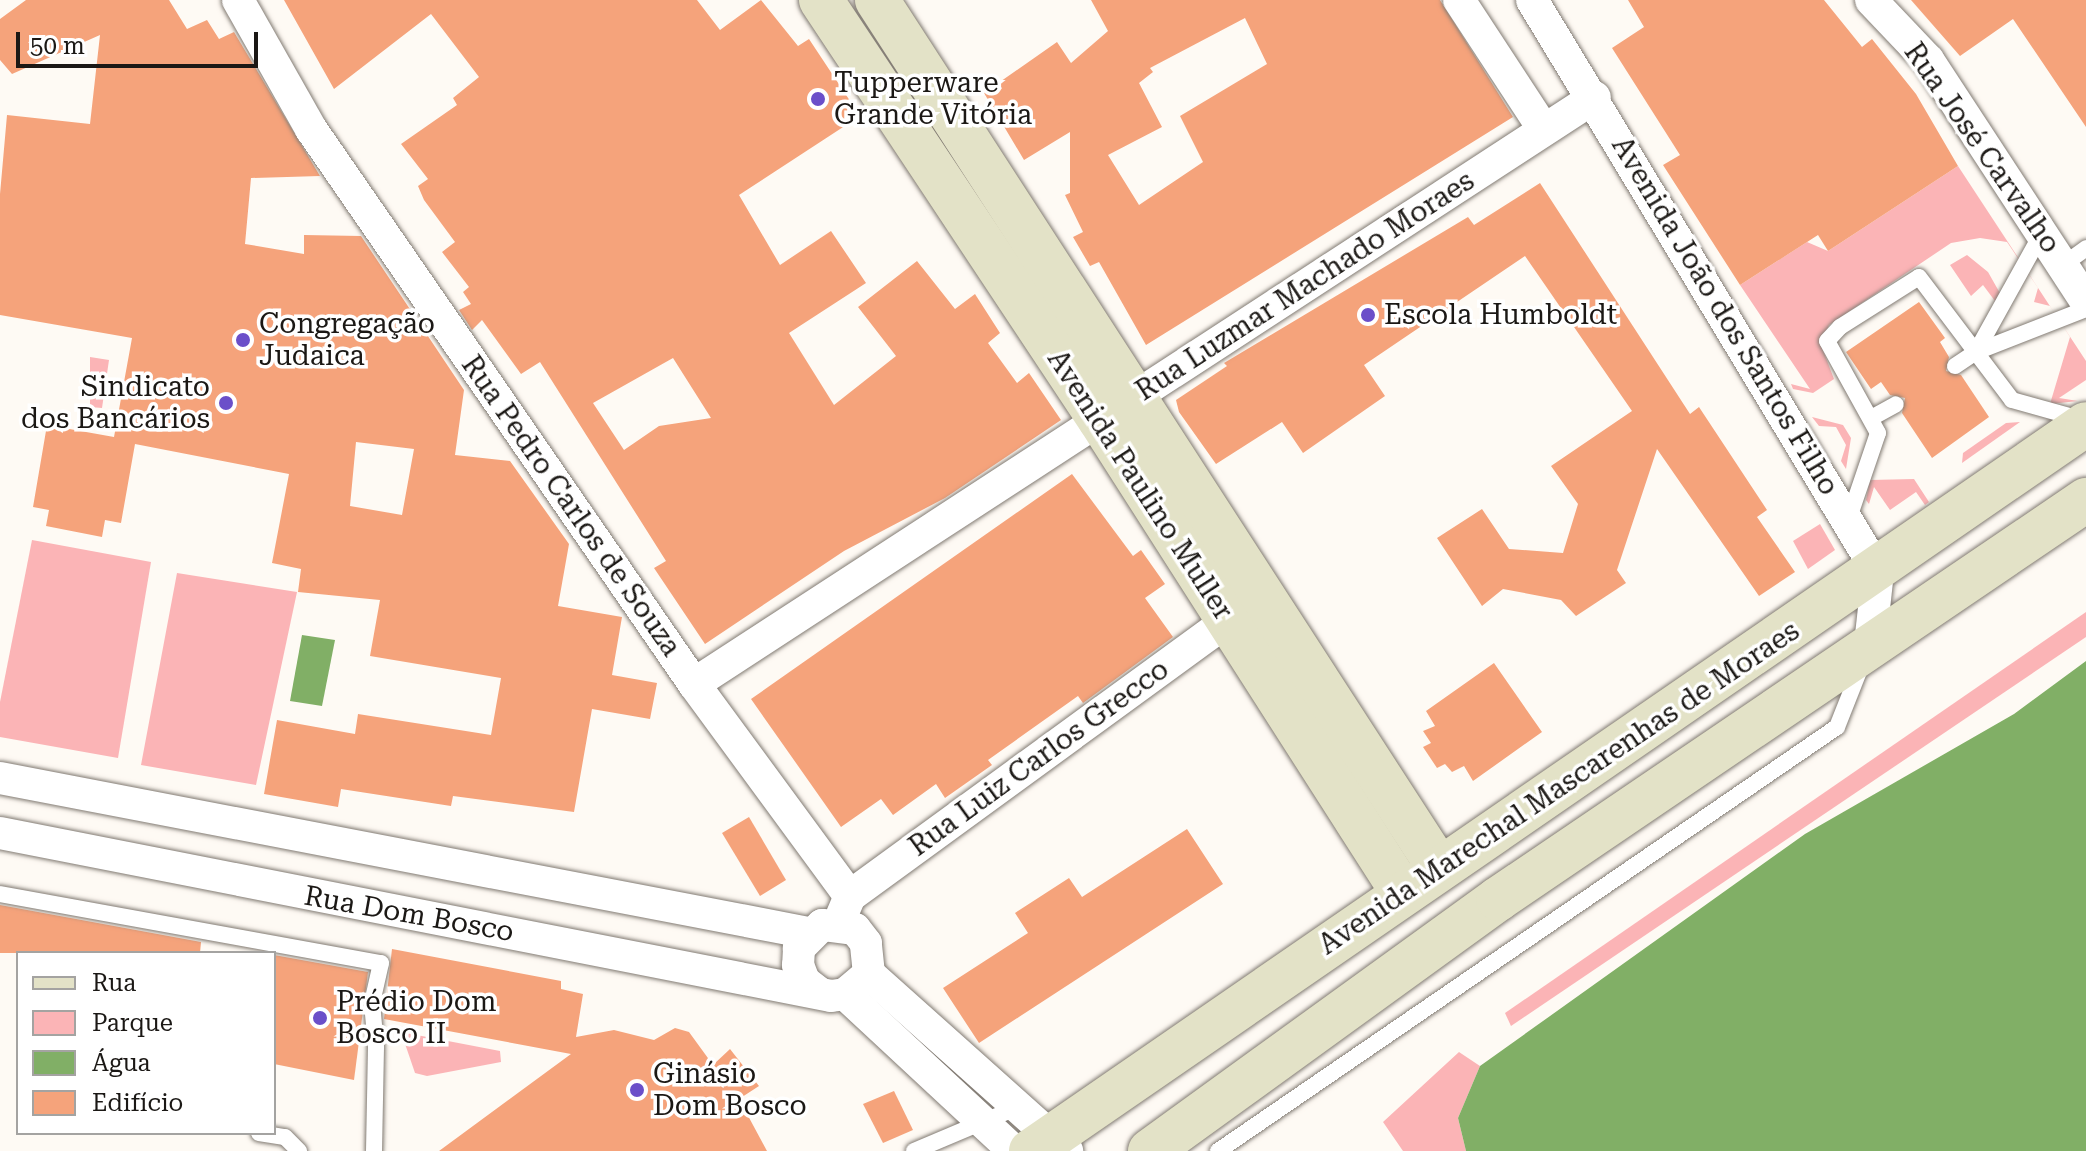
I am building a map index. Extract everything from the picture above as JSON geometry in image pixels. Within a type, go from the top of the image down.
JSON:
[{"type":"main road","name":"Avenida Paulino Muller","points":[[821,0],[1116,409],[1439,868]]},
{"type":"main road","name":"Avenida Paulino Muller","points":[[877,0],[1116,409],[1227,621],[1403,893]]},
{"type":"main road","name":"Avenida Marechal Mascarenhas de Moraes","points":[[1041,1147],[1439,868],[1878,572],[2086,422]]},
{"type":"main road","name":"Avenida Marechal Mascarenhas de Moraes","points":[[1150,1151],[1498,899],[2086,500]]},
{"type":"main road","points":[[1403,893],[1498,899]]},
{"type":"street","name":"Rua Pedro Carlos de Souza","points":[[238,0],[311,129],[694,684],[832,917]]},
{"type":"street","points":[[1459,0],[1544,130]]},
{"type":"street","name":"Avenida João dos Santos Filho","points":[[1532,0],[1595,97],[1878,572]]},
{"type":"street","name":"Rua José Carvalho","points":[[1871,0],[1928,60],[2042,231],[2075,257],[2086,301]]},
{"type":"street","name":"Rua Luzmar Machado Moraes","points":[[694,684],[1595,97]]},
{"type":"street","points":[[1870,644],[1878,572]]},
{"type":"street","name":"Rua Luiz Carlos Grecco","points":[[832,917],[1227,621]]},
{"type":"street","name":"Rua Dom Bosco","points":[[0,778],[832,917]]},
{"type":"street","name":"Rua Dom Bosco","points":[[0,833],[844,987]]},
{"type":"street","points":[[844,987],[866,943],[855,929],[832,917],[799,948],[798,965],[804,981],[844,987],[1018,1107],[1041,1147]]},
{"type":"street","points":[[844,987],[981,1122],[1041,1147]]},
{"type":"lane","points":[[1976,352],[2042,231]]},
{"type":"lane","points":[[1848,521],[1878,433],[1873,417],[1832,359],[1827,341],[1840,327],[1919,277],[2012,400],[2086,422]]},
{"type":"lane","points":[[1955,366],[1976,352],[2086,309]]},
{"type":"lane","points":[[1873,417],[1896,404]]},
{"type":"lane","points":[[1218,1151],[1837,727],[1870,644]]},
{"type":"lane","points":[[0,894],[381,963],[372,1003],[374,1151]]},
{"type":"lane","points":[[914,1151],[1018,1107]]},
{"type":"lane","points":[[272,1135],[285,1137],[299,1151]]},
{"type":"green space","points":[[1958,166],[2050,306],[2034,302],[2038,288],[2007,242],[1980,238],[1951,243],[1829,325],[1821,345],[1834,379],[1813,393],[1793,389],[1791,384],[1810,389],[1740,285],[1807,242],[1828,251]]},
{"type":"green space","points":[[1967,255],[1988,272],[2001,295],[1995,301],[1983,285],[1971,296],[1950,265]]},
{"type":"green space","points":[[2056,315],[2086,361],[2086,380],[2059,398],[2078,401],[2050,404],[2070,337]]},
{"type":"green space","points":[[90,357],[109,360],[102,408],[90,407]]},
{"type":"green space","points":[[1812,417],[1843,425],[1851,438],[1846,469],[1841,461],[1846,445],[1836,427],[1819,426]]},
{"type":"green space","points":[[2020,422],[1962,463],[1963,453],[2006,423]]},
{"type":"green space","points":[[1914,479],[1929,502],[1925,505],[1916,492],[1890,510],[1874,487],[1869,504],[1866,500],[1870,480]]},
{"type":"green space","points":[[1820,524],[1835,550],[1808,569],[1793,541]]},
{"type":"green space","points":[[32,540],[151,562],[118,758],[0,737],[0,702]]},
{"type":"green space","points":[[177,573],[297,592],[256,785],[141,765]]},
{"type":"green space","points":[[2086,612],[2086,637],[1511,1026],[1505,1013]]},
{"type":"green space","points":[[401,1032],[500,1051],[501,1062],[427,1076],[415,1073]]},
{"type":"green space","points":[[1459,1052],[1480,1066],[1458,1118],[1466,1151],[1403,1151],[1383,1122]]},
{"type":"water","points":[[302,635],[335,640],[322,706],[290,701]]},
{"type":"water","points":[[2086,661],[2086,1151],[1466,1151],[1458,1118],[1480,1066],[1805,834],[2014,714]]},
{"type":"building","points":[[26,0],[169,0],[187,29],[207,20],[219,39],[234,32],[320,176],[251,178],[245,244],[304,254],[304,235],[361,236],[464,390],[455,455],[510,461],[569,544],[558,606],[622,617],[612,675],[657,683],[650,719],[592,709],[574,812],[453,796],[451,806],[341,789],[338,807],[264,794],[277,720],[355,734],[358,714],[491,735],[501,678],[370,656],[380,600],[298,592],[301,569],[272,563],[289,474],[135,444],[121,523],[105,520],[102,537],[46,526],[49,510],[33,507],[47,425],[114,437],[132,338],[0,315],[0,194],[7,115],[90,124],[100,35],[12,74],[0,60],[0,19]],"holes":[[[356,442],[414,449],[402,515],[350,506]]]},
{"type":"building","points":[[284,0],[697,0],[720,30],[761,0],[798,46],[809,39],[860,116],[739,195],[780,265],[831,231],[866,283],[789,333],[834,405],[896,356],[858,307],[917,261],[955,309],[975,294],[1000,333],[988,343],[1017,383],[1029,373],[1061,420],[945,498],[844,551],[705,644],[654,568],[666,561],[540,362],[521,374],[482,320],[472,330],[459,310],[471,304],[463,292],[469,287],[442,252],[455,242],[424,200],[418,186],[428,179],[401,144],[457,105],[453,98],[479,77],[431,14],[334,89]],"holes":[[[673,358],[711,418],[659,426],[624,450],[593,403]]]},
{"type":"building","points":[[1091,0],[1440,0],[1513,117],[1146,345],[1099,262],[1090,266],[1073,237],[1083,232],[1065,195],[1070,193],[1070,132],[1024,160],[984,93],[1057,42],[1071,63],[1108,31]],"holes":[[[1245,18],[1267,64],[1180,116],[1203,162],[1139,205],[1108,155],[1162,127],[1139,83],[1153,72],[1150,68]]]},
{"type":"building","points":[[1628,0],[1824,0],[1862,47],[1872,39],[1916,94],[1958,166],[1828,251],[1818,235],[1740,285],[1663,165],[1680,155],[1612,48],[1644,27]]},
{"type":"building","points":[[1911,0],[2086,0],[2086,127],[2013,19],[1960,56]]},
{"type":"building","points":[[1540,183],[1690,414],[1699,407],[1767,510],[1757,517],[1795,572],[1759,596],[1657,449],[1617,570],[1626,583],[1576,616],[1561,600],[1503,589],[1482,606],[1437,538],[1482,509],[1509,549],[1563,553],[1578,504],[1551,466],[1632,411],[1525,256],[1364,365],[1385,396],[1303,453],[1282,422],[1216,464],[1179,412],[1176,400],[1227,366],[1224,363],[1468,217],[1474,225]]},
{"type":"building","points":[[1919,302],[1945,338],[1940,342],[1949,357],[1946,371],[1961,375],[1989,417],[1932,458],[1902,413],[1905,398],[1890,395],[1881,382],[1871,389],[1846,352]]},
{"type":"building","points":[[1072,474],[1133,556],[1141,550],[1165,584],[1145,598],[1173,637],[1083,703],[1078,696],[988,760],[992,765],[945,798],[936,784],[893,815],[881,799],[841,827],[751,699]]},
{"type":"building","points":[[1494,663],[1542,732],[1473,781],[1464,766],[1452,772],[1445,764],[1437,768],[1423,747],[1431,743],[1423,731],[1435,726],[1426,711]]},
{"type":"building","points":[[749,817],[786,880],[760,896],[722,833]]},
{"type":"building","points":[[1187,829],[1223,884],[979,1043],[943,988],[1028,933],[1015,913],[1069,878],[1082,897]]},
{"type":"building","name":"Prédio Dom Bosco II","points":[[0,905],[201,942],[200,951],[0,953]]},
{"type":"building","name":"Ginásio Dom Bosco","points":[[392,949],[561,981],[561,989],[583,994],[576,1037],[614,1030],[654,1040],[675,1028],[689,1032],[713,1065],[730,1049],[759,1086],[739,1099],[767,1151],[439,1151],[571,1054],[384,1019]]},
{"type":"building","name":"Prédio Dom Bosco II","points":[[276,955],[368,972],[354,1080],[276,1064]]},
{"type":"building","points":[[894,1091],[913,1130],[883,1143],[863,1104]]},
{"type":"place","name":"Tupperware Grande Vitória","points":[[818,99]]},
{"type":"place","name":"Escola Humboldt","points":[[1368,315]]},
{"type":"place","name":"Congregação Judaica","points":[[243,340]]},
{"type":"place","name":"Sindicato dos Bancários","points":[[226,403]]},
{"type":"place","name":"Prédio Dom Bosco II","points":[[320,1018]]},
{"type":"place","name":"Ginásio Dom Bosco","points":[[637,1090]]}]
